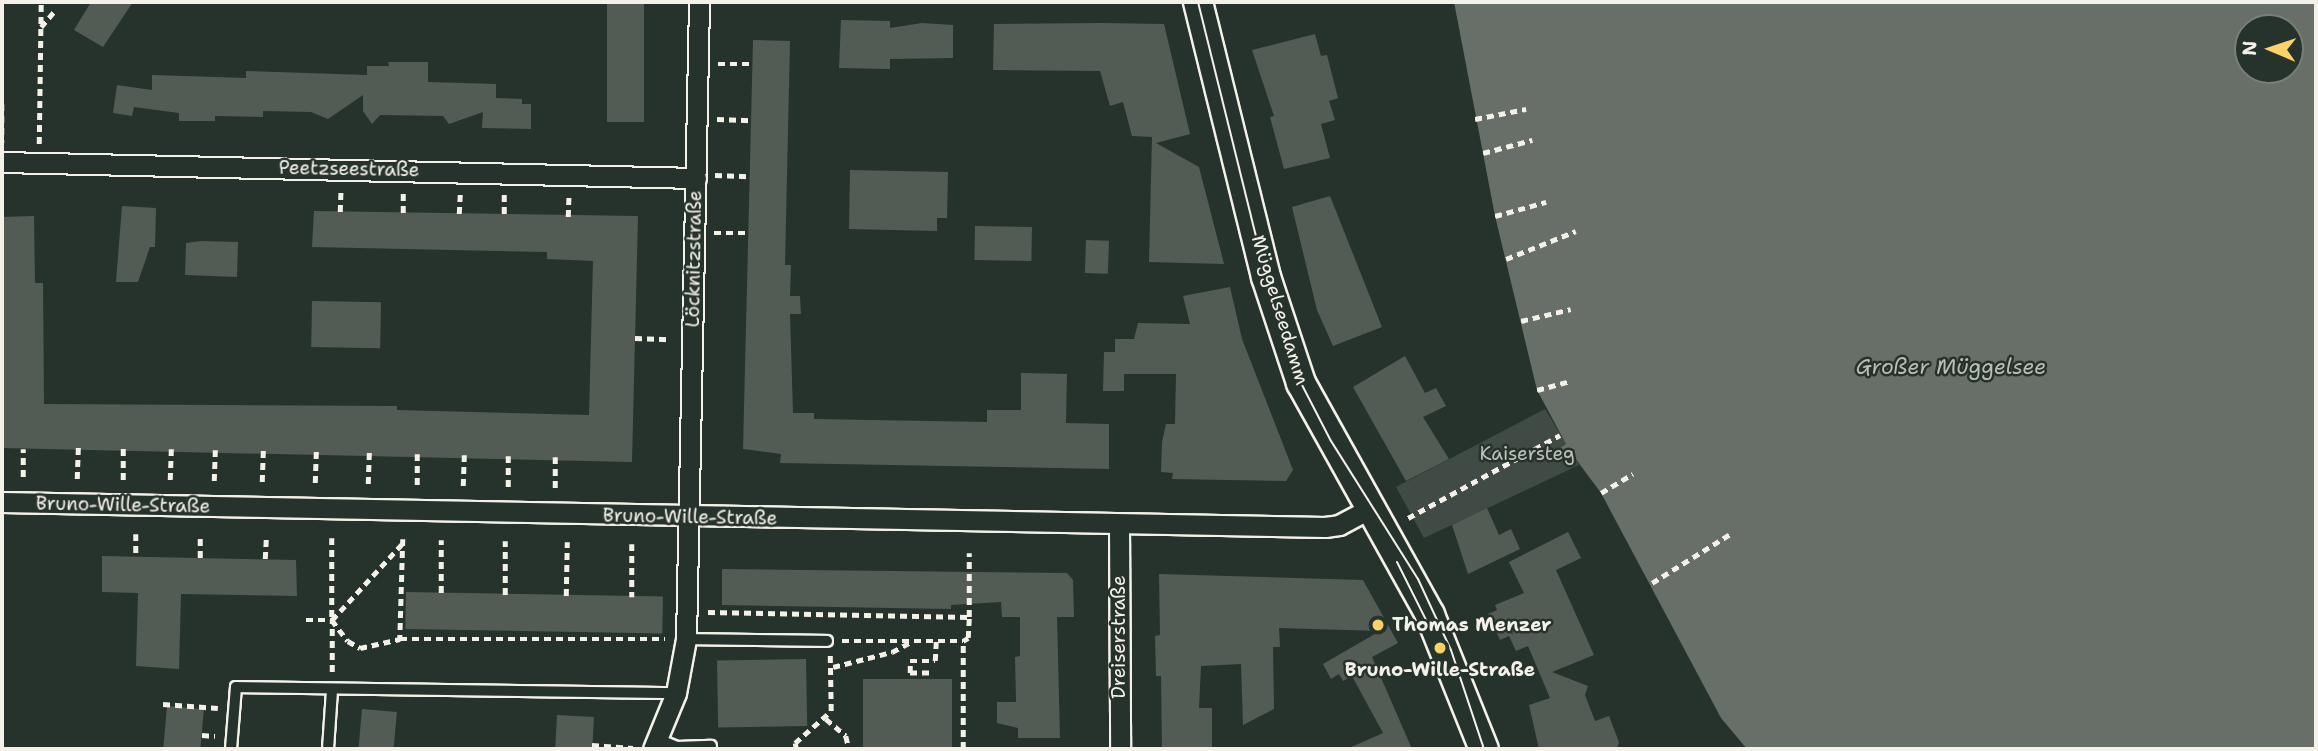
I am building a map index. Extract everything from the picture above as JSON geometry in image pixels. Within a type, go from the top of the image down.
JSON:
[{"type":"main road","name":"Müggelseedamm","points":[[1198,2],[1283,332],[1301,383],[1373,507],[1444,645],[1484,749]]},
{"type":"street","name":"Löcknitzstraße","points":[[648,745],[676,693],[686,639],[705,177],[699,2]]},
{"type":"street","name":"Peetzseestraße","points":[[2,162],[705,177]]},
{"type":"street","name":"Bruno-Wille-Straße","points":[[2,502],[1325,527],[1339,525],[1373,507]]},
{"type":"street","name":"Dreiserstraße","points":[[1119,524],[1120,749]]},
{"type":"lane","points":[[686,639],[827,641]]},
{"type":"lane","points":[[231,749],[236,687],[676,693]]},
{"type":"lane","points":[[328,749],[332,690]]},
{"type":"lane","points":[[648,745],[711,746]]},
{"type":"path","points":[[39,152],[41,2]]},
{"type":"path","points":[[41,29],[56,9]]},
{"type":"path","points":[[717,64],[752,64]]},
{"type":"path","points":[[2,104],[2,162]]},
{"type":"path","points":[[1475,119],[1527,109]]},
{"type":"path","points":[[716,119],[751,120]]},
{"type":"path","points":[[1483,153],[1532,140]]},
{"type":"path","points":[[705,177],[749,176]]},
{"type":"path","points":[[1495,216],[1546,202]]},
{"type":"path","points":[[1506,259],[1576,232]]},
{"type":"path","points":[[713,233],[748,233]]},
{"type":"path","points":[[1521,321],[1571,309]]},
{"type":"path","points":[[635,338],[669,340]]},
{"type":"path","points":[[1537,390],[1571,381]]},
{"type":"path","points":[[1408,518],[1560,435]]},
{"type":"path","points":[[78,447],[78,479]]},
{"type":"path","points":[[123,448],[123,480]]},
{"type":"path","points":[[23,449],[23,477]]},
{"type":"path","points":[[170,480],[171,449]]},
{"type":"path","points":[[262,449],[262,482]]},
{"type":"path","points":[[215,450],[215,481]]},
{"type":"path","points":[[315,483],[316,450]]},
{"type":"path","points":[[368,484],[369,452]]},
{"type":"path","points":[[417,454],[417,485]]},
{"type":"path","points":[[463,486],[464,455]]},
{"type":"path","points":[[508,456],[508,487]]},
{"type":"path","points":[[555,457],[555,488]]},
{"type":"path","points":[[1601,493],[1633,474]]},
{"type":"path","points":[[136,534],[136,557]]},
{"type":"path","points":[[1651,583],[1730,534]]},
{"type":"path","points":[[200,535],[200,558]]},
{"type":"path","points":[[265,559],[266,537]]},
{"type":"path","points":[[332,538],[332,690]]},
{"type":"path","points":[[441,540],[441,593]]},
{"type":"path","points":[[306,620],[332,620],[403,541],[400,639]]},
{"type":"path","points":[[505,541],[505,594]]},
{"type":"path","points":[[566,596],[567,542]]},
{"type":"path","points":[[632,544],[632,597]]},
{"type":"path","points":[[827,641],[964,641],[968,638],[969,553]]},
{"type":"path","points":[[687,612],[969,617]]},
{"type":"path","points":[[332,620],[348,641],[360,648],[400,639],[686,639]]},
{"type":"path","points":[[833,667],[892,652],[912,641]]},
{"type":"path","points":[[929,673],[910,673],[910,661],[935,661],[936,641]]},
{"type":"path","points":[[964,641],[964,749]]},
{"type":"path","points":[[796,749],[795,743],[826,719],[831,711],[833,667],[830,654]]},
{"type":"path","points":[[163,704],[234,709]]},
{"type":"path","points":[[826,719],[846,736],[849,749]]},
{"type":"path","points":[[592,745],[648,745]]},
{"type":"green space","name":"Kaisersteg","points":[[1545,409],[1567,445],[1564,458],[1572,454],[1579,465],[1424,538],[1396,487]]},
{"type":"water","name":"Großer Müggelsee","points":[[1454,2],[2316,2],[2316,749],[1747,749],[1721,718],[1601,493],[1572,454],[1564,459],[1558,450],[1566,444],[1537,390],[1495,216]]},
{"type":"building","points":[[91,2],[133,2],[103,47],[74,30]]},
{"type":"building","points":[[607,2],[644,2],[644,122],[607,122]]},
{"type":"building","points":[[841,20],[890,21],[890,28],[922,23],[953,25],[953,58],[890,59],[890,69],[839,68]]},
{"type":"building","points":[[994,24],[1164,24],[1190,134],[1156,143],[1199,167],[1224,264],[1149,262],[1152,137],[1132,136],[1123,102],[1110,106],[1100,71],[993,70]]},
{"type":"building","points":[[1315,34],[1321,56],[1327,55],[1338,98],[1329,101],[1335,120],[1321,124],[1330,158],[1284,169],[1270,117],[1274,116],[1252,50]]},
{"type":"building","points":[[753,40],[790,41],[785,265],[791,265],[790,296],[800,296],[801,314],[790,314],[793,413],[814,413],[814,419],[987,422],[987,410],[1021,410],[1021,373],[1067,374],[1066,423],[1109,424],[1109,469],[780,463],[781,454],[743,449]]},
{"type":"building","points":[[388,62],[428,62],[428,82],[496,84],[496,98],[522,99],[522,104],[531,104],[531,129],[482,128],[483,112],[449,124],[443,116],[380,115],[372,124],[363,111],[363,95],[328,119],[311,112],[263,111],[263,117],[215,116],[215,121],[179,121],[179,113],[134,107],[132,116],[113,113],[117,85],[152,90],[152,75],[246,78],[246,71],[367,75],[367,66],[389,66]]},
{"type":"building","points":[[850,170],[948,172],[947,218],[937,218],[937,231],[849,229]]},
{"type":"building","points":[[1330,196],[1382,327],[1333,346],[1317,310],[1292,207]]},
{"type":"building","points":[[122,206],[156,208],[155,247],[150,247],[138,282],[116,282]]},
{"type":"building","points":[[314,211],[638,216],[632,462],[2,448],[2,217],[34,216],[35,283],[43,283],[44,404],[397,406],[397,410],[589,415],[593,261],[547,259],[547,252],[312,247]]},
{"type":"building","points":[[975,226],[1032,227],[1031,261],[974,260]]},
{"type":"building","points":[[1086,240],[1109,241],[1108,274],[1085,273]]},
{"type":"building","points":[[238,242],[237,277],[185,275],[186,243]]},
{"type":"building","points":[[1230,287],[1242,339],[1293,470],[1286,481],[1172,479],[1173,473],[1161,472],[1162,442],[1166,424],[1175,424],[1176,374],[1124,374],[1124,391],[1103,391],[1104,352],[1115,352],[1115,339],[1134,339],[1138,323],[1190,324],[1183,296]]},
{"type":"building","points":[[312,301],[381,302],[380,348],[311,347]]},
{"type":"building","points":[[1405,356],[1425,393],[1436,388],[1446,406],[1423,417],[1449,459],[1406,481],[1353,387]]},
{"type":"building","points":[[1487,508],[1499,535],[1511,529],[1520,549],[1468,574],[1452,525]]},
{"type":"building","points":[[1568,532],[1581,558],[1556,570],[1594,655],[1552,672],[1588,686],[1585,695],[1595,721],[1609,716],[1619,742],[1617,749],[1539,749],[1529,705],[1550,698],[1528,646],[1516,651],[1509,636],[1500,640],[1488,614],[1497,610],[1495,605],[1524,593],[1509,562]]},
{"type":"building","points":[[102,556],[296,560],[297,596],[181,594],[179,669],[136,666],[138,593],[102,592]]},
{"type":"building","points":[[722,569],[1067,573],[1073,580],[1074,617],[1057,617],[1060,738],[1018,738],[1018,728],[997,723],[997,702],[1016,702],[1015,657],[1020,656],[1020,617],[1002,617],[1001,602],[951,605],[951,609],[722,605]]},
{"type":"building","points":[[1159,574],[1363,580],[1398,643],[1372,657],[1412,749],[1347,749],[1383,733],[1352,676],[1343,681],[1339,674],[1331,679],[1323,664],[1380,631],[1279,628],[1280,647],[1273,647],[1274,709],[1243,725],[1241,664],[1201,666],[1199,708],[1212,708],[1212,749],[1162,749],[1161,676],[1156,676],[1155,636],[1160,635]]},
{"type":"building","points":[[406,592],[663,596],[662,633],[405,629]]},
{"type":"building","points":[[806,659],[807,726],[718,728],[717,661]]},
{"type":"building","points":[[863,679],[952,679],[952,747],[863,747]]},
{"type":"building","points":[[167,706],[204,709],[200,749],[163,749]]},
{"type":"building","points":[[362,709],[397,712],[394,749],[359,749]]},
{"type":"building","points":[[557,715],[594,717],[592,749],[555,749]]},
{"type":"tram line","points":[[1198,2],[1266,277],[1301,383],[1331,441],[1418,579],[1451,650],[1484,749]]},
{"type":"tram line","points":[[1397,562],[1427,622]]},
{"type":"place","name":"Thomas Menzer","points":[[1378,625]]},
{"type":"place","name":"Bruno-Wille-Straße","points":[[1440,648]]}]
